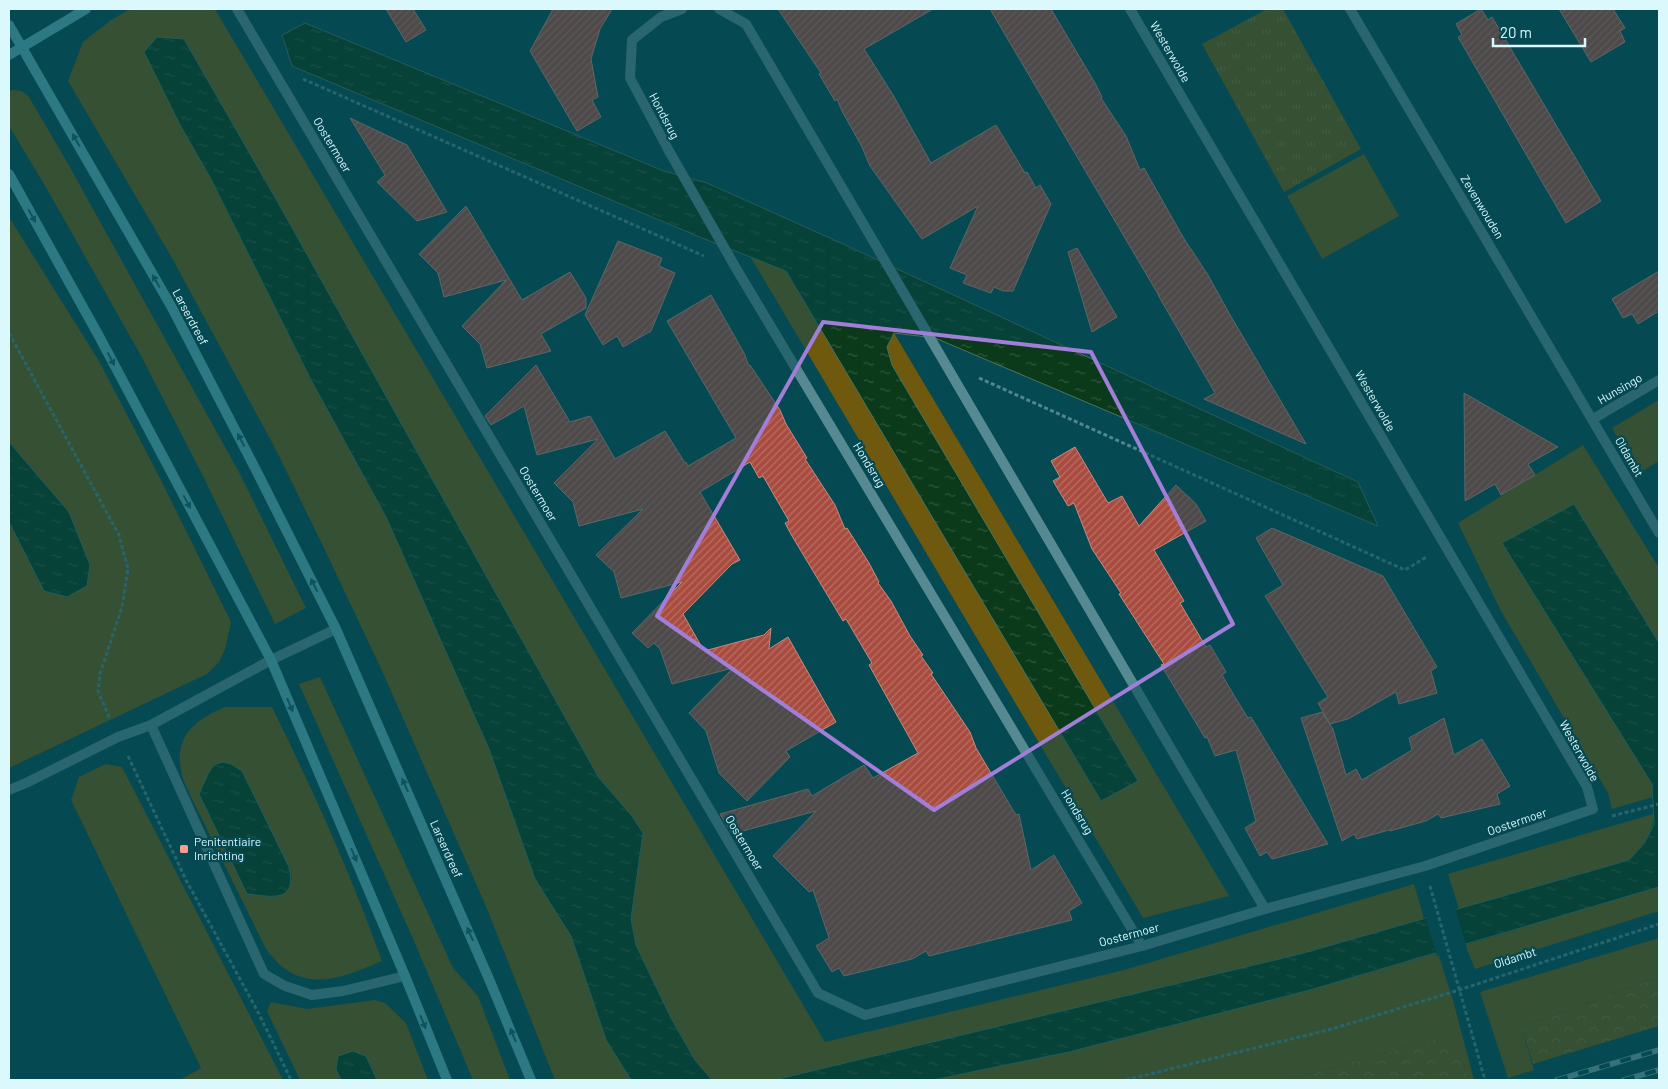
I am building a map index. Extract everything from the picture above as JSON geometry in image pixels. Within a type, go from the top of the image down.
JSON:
[{"type":"main road","points":[[9,55],[86,9]]},
{"type":"main road","name":"Larserdreef","points":[[9,25],[171,306],[258,472],[336,629],[490,979],[532,1080]]},
{"type":"main road","points":[[9,174],[100,338],[271,660],[447,1080]]},
{"type":"street","name":"Oostermoer","points":[[237,9],[818,993],[865,1015],[1142,946],[1265,909],[1425,866],[1593,809]]},
{"type":"street","name":"Hondsrug","points":[[682,9],[661,17],[632,40],[630,78],[668,151],[737,270],[1142,946]]},
{"type":"street","points":[[719,9],[746,24],[1265,909]]},
{"type":"street","name":"Westerwolde","points":[[1130,9],[1587,787],[1593,809]]},
{"type":"street","name":"Zevenwouden","points":[[1350,9],[1592,419]]},
{"type":"street","name":"Hunsingo","points":[[1592,419],[1659,380]]},
{"type":"street","name":"Oldambt","points":[[1592,419],[1659,533]]},
{"type":"street","points":[[9,790],[118,736],[151,725],[271,660],[336,629]]},
{"type":"street","points":[[151,725],[264,974],[285,986],[312,996],[343,992],[405,976]]},
{"type":"path","points":[[284,88],[302,79],[737,270]]},
{"type":"path","points":[[955,379],[968,373],[1405,570],[1446,546]]},
{"type":"path","points":[[1593,809],[1611,816],[1659,804]]},
{"type":"path","points":[[1436,910],[1485,1080]]},
{"type":"path","name":"Oldambt","points":[[1126,1080],[1332,1029],[1459,990],[1659,924]]},
{"type":"highlighted area","points":[[823,322],[1091,352],[1233,624],[934,810],[657,616]]},
{"type":"green space","points":[[130,9],[215,9],[825,1042],[1124,970],[1414,884],[1424,919],[1300,954],[774,1080],[710,1080],[695,1060],[671,1018],[636,945],[631,919],[643,833],[632,816],[599,778],[180,125],[211,179],[311,380],[386,517],[489,749],[535,879],[571,936],[606,1040],[631,1080],[555,1080],[485,904],[383,673],[324,548],[275,448],[172,258],[68,81],[83,42],[111,20]]},
{"type":"green space","points":[[1267,9],[1283,9],[1361,149],[1284,192],[1202,44]]},
{"type":"green space","points":[[9,91],[22,91],[29,97],[67,162],[240,474],[306,608],[275,624],[202,474],[140,354],[47,189],[9,126]]},
{"type":"green space","points":[[1364,154],[1399,216],[1322,259],[1287,196]]},
{"type":"green space","points":[[9,217],[99,361],[163,484],[231,622],[225,649],[219,662],[207,674],[9,768],[9,522],[44,591],[69,512],[9,442]]},
{"type":"green space","points":[[750,256],[786,271],[1101,801],[892,365],[887,347],[894,333],[1229,896],[1143,918]]},
{"type":"green space","points":[[1659,400],[1659,461],[1639,473],[1612,428]]},
{"type":"green space","points":[[1583,445],[1659,568],[1659,643],[1574,505],[1652,784],[1653,797],[1612,809],[1608,793],[1501,611],[1458,523]]},
{"type":"green space","points":[[320,677],[453,968],[478,996],[510,1080],[473,1080],[414,941],[299,684]]},
{"type":"green space","points":[[225,707],[272,707],[331,833],[358,896],[382,961],[330,979],[304,978],[291,973],[279,964],[266,949],[183,780],[180,758],[184,738],[196,723]],"holes":[[[224,762],[242,771],[289,867],[292,879],[283,894],[275,897],[247,894],[199,794],[209,772]]]},
{"type":"green space","points":[[106,764],[122,767],[283,1080],[180,1080],[201,1068],[71,800],[79,777]]},
{"type":"green space","points":[[1653,814],[1649,833],[1642,845],[1629,860],[1459,909],[1448,874]]},
{"type":"green space","points":[[1659,887],[1659,911],[1475,969],[1465,945]]},
{"type":"green space","points":[[1659,938],[1659,977],[1521,1027],[1534,1070],[1508,1078],[1480,992]]},
{"type":"green space","points":[[1438,953],[1453,1000],[1474,1080],[1469,1080],[1464,1064],[1416,1044],[1290,1080],[933,1080],[1069,1052],[1310,990]]},
{"type":"green space","points":[[1659,977],[1659,1026],[1533,1064],[1521,1027]]},
{"type":"green space","points":[[375,1000],[385,1003],[406,1023],[428,1080],[377,1080],[366,1056],[336,1069],[341,1080],[300,1080],[267,1011],[271,1002],[307,1009]]},
{"type":"green space","points":[[1434,1040],[1449,1045],[1454,1049],[1462,1060],[1469,1080],[1290,1080],[1416,1044]]},
{"type":"water","points":[[305,23],[664,171],[707,183],[1358,482],[1378,526],[935,338],[894,333],[887,347],[892,365],[1138,781],[1101,801],[786,271],[702,238],[292,66],[282,35]]},
{"type":"water","points":[[157,37],[184,39],[280,206],[599,778],[632,816],[643,833],[631,919],[636,945],[671,1018],[695,1060],[712,1080],[631,1080],[606,1040],[571,936],[535,879],[489,749],[386,517],[311,380],[211,179],[180,125],[144,52]]},
{"type":"water","points":[[9,442],[69,512],[90,565],[87,586],[67,597],[44,591],[9,522]]},
{"type":"water","points":[[1574,504],[1659,643],[1659,887],[1310,990],[1069,1052],[933,1080],[774,1080],[1300,954],[1629,860],[1644,844],[1654,824],[1652,784],[1502,543]]},
{"type":"water","points":[[224,762],[242,771],[289,867],[291,879],[289,887],[281,895],[247,894],[199,794],[209,772],[215,764]]},
{"type":"water","points":[[353,1051],[366,1056],[377,1080],[341,1080],[336,1069],[338,1056]]},
{"type":"pier","points":[[1455,908],[1467,948],[1437,956],[1425,916]]},
{"type":"building","points":[[386,9],[413,9],[426,30],[406,42]]},
{"type":"building","points":[[553,9],[612,9],[600,29],[591,59],[598,97],[592,100],[601,117],[577,131],[530,51]]},
{"type":"building","points":[[778,9],[933,9],[864,49],[893,95],[931,163],[996,125],[1036,188],[1040,185],[1051,204],[1013,291],[1003,291],[994,287],[991,293],[963,283],[967,275],[950,268],[978,206],[922,239],[870,166],[837,99],[835,101],[819,74],[821,73]]},
{"type":"building","points":[[990,9],[1051,9],[1095,83],[1101,98],[1126,136],[1140,170],[1144,168],[1306,444],[1204,399],[1215,393],[1158,295],[1159,293]]},
{"type":"building","points":[[1481,9],[1488,20],[1492,17],[1601,201],[1566,223],[1458,37],[1462,35],[1456,24]]},
{"type":"building","points":[[1559,9],[1613,9],[1625,28],[1620,31],[1625,42],[1591,62]]},
{"type":"building","points":[[350,118],[407,145],[447,212],[417,221],[377,182],[385,175]]},
{"type":"building","points":[[466,206],[522,300],[570,272],[586,298],[586,308],[541,334],[551,351],[487,368],[480,344],[462,326],[506,280],[444,297],[438,273],[419,254]]},
{"type":"building","points":[[618,241],[662,258],[659,266],[675,273],[651,331],[623,347],[617,336],[603,345],[585,315]]},
{"type":"building","points":[[1077,248],[1117,317],[1092,332],[1068,252]]},
{"type":"building","points":[[1659,271],[1659,311],[1638,324],[1632,314],[1623,318],[1612,299]]},
{"type":"building","points":[[711,295],[744,353],[749,366],[780,410],[786,424],[807,458],[805,459],[835,505],[845,529],[847,528],[869,563],[878,583],[923,655],[921,656],[933,673],[931,674],[970,732],[976,748],[1016,815],[1019,814],[1031,870],[1054,855],[1082,903],[1069,911],[1072,920],[929,956],[926,951],[912,959],[844,976],[839,968],[832,972],[816,946],[829,938],[813,890],[809,892],[773,856],[816,811],[732,834],[720,814],[808,789],[812,796],[864,765],[873,778],[918,753],[869,665],[872,663],[846,619],[843,621],[792,536],[785,523],[789,521],[763,476],[759,478],[750,462],[700,492],[740,560],[732,564],[683,614],[704,651],[764,635],[771,628],[769,649],[788,637],[836,722],[786,751],[790,757],[747,801],[719,773],[706,731],[689,713],[733,668],[672,684],[660,649],[654,643],[648,648],[632,633],[682,582],[621,598],[614,572],[596,555],[643,509],[579,526],[573,502],[554,483],[598,439],[537,455],[524,406],[491,425],[485,416],[536,365],[570,422],[590,416],[615,459],[665,431],[688,466],[736,438],[667,321]]},
{"type":"building","points":[[1464,393],[1558,447],[1528,464],[1535,475],[1501,495],[1495,484],[1465,501]]},
{"type":"building","points":[[1075,447],[1108,503],[1122,496],[1139,526],[1176,485],[1196,504],[1206,521],[1154,550],[1184,601],[1180,603],[1206,647],[1210,645],[1226,672],[1222,675],[1235,697],[1248,718],[1251,717],[1328,844],[1272,859],[1267,852],[1260,856],[1245,828],[1256,821],[1236,750],[1215,756],[1207,737],[1205,738],[1161,665],[1164,664],[1092,549],[1074,503],[1068,506],[1053,481],[1060,477],[1051,461]]},
{"type":"building","points":[[1272,528],[1383,576],[1437,667],[1431,671],[1437,693],[1399,704],[1396,692],[1348,719],[1330,724],[1318,703],[1328,697],[1265,596],[1283,585],[1256,538]]},
{"type":"building","points":[[1322,712],[1333,729],[1346,775],[1356,769],[1362,780],[1412,750],[1409,738],[1444,718],[1454,755],[1482,739],[1510,786],[1497,794],[1500,804],[1441,818],[1438,814],[1426,821],[1357,839],[1354,834],[1342,841],[1301,718]]},
{"type":"railway","points":[[1557,1080],[1659,1050]]},
{"type":"railway","points":[[1624,1080],[1659,1070]]},
{"type":"place","name":"Penitentiaire Inrichting","points":[[184,849]]}]
